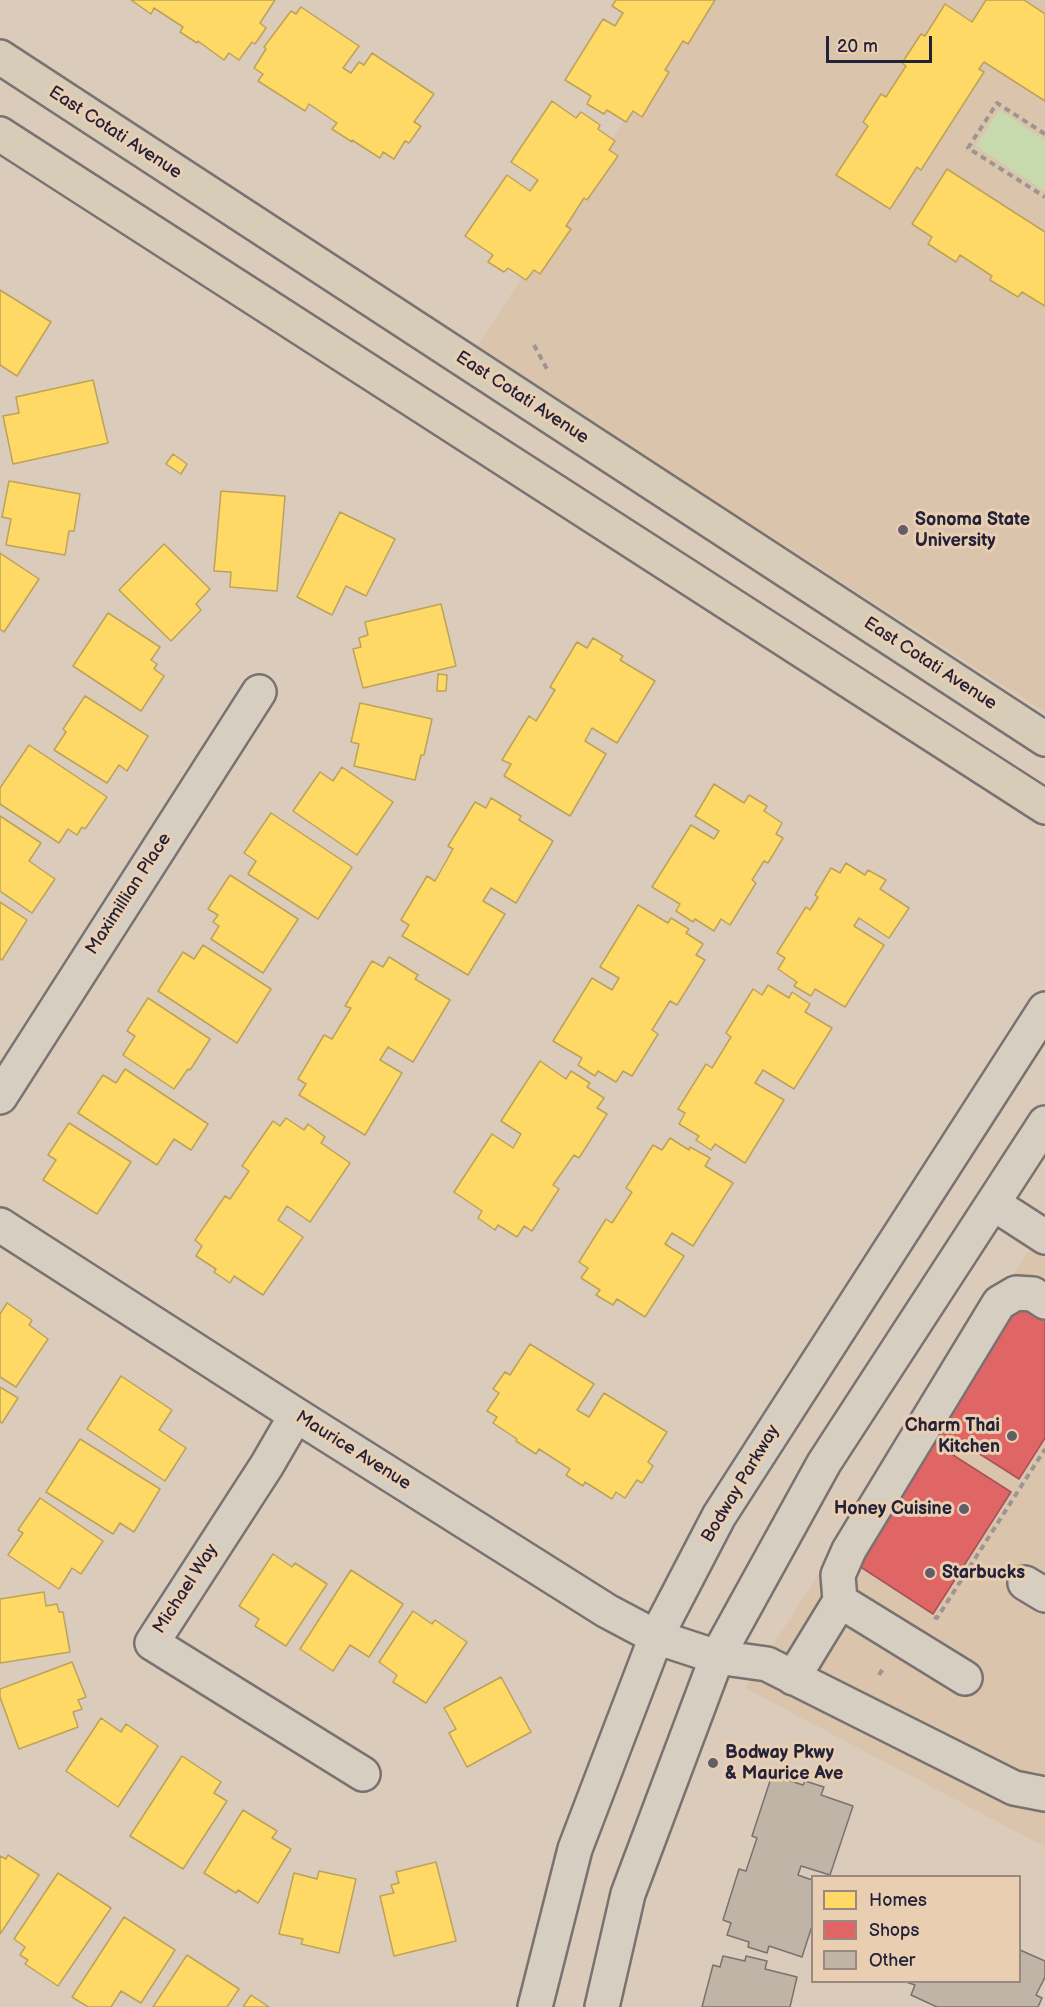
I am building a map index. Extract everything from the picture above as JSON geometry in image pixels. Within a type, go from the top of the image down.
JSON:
[{"type":"main road","name":"East Cotati Avenue","points":[[0,57],[1045,739]]},
{"type":"main road","points":[[0,134],[1045,807]]},
{"type":"street","name":"Maximillian Place","points":[[0,1097],[259,692]]},
{"type":"street","name":"Bodway Parkway","points":[[535,2007],[575,1849],[656,1637],[719,1516],[1045,1009]]},
{"type":"street","points":[[602,2007],[628,1894],[717,1657],[824,1463],[1045,1124]]},
{"type":"street","points":[[994,1204],[1045,1237]]},
{"type":"street","name":"Maurice Avenue","points":[[0,1224],[296,1415],[607,1611],[656,1637],[717,1657],[766,1664],[1014,1788],[1045,1794]]},
{"type":"street","points":[[793,1678],[840,1601],[838,1575],[849,1550],[999,1303],[1016,1293],[1033,1294],[1045,1302]]},
{"type":"street","name":"Michael Way","points":[[296,1415],[267,1465],[152,1643],[363,1774]]},
{"type":"street","points":[[840,1601],[965,1678]]},
{"type":"path","points":[[1045,135],[997,103],[968,148],[1045,197]]},
{"type":"path","points":[[928,1614],[937,1618],[1045,1449]]},
{"type":"shaded area","name":"Sonoma State University","points":[[702,0],[1045,0],[1045,712],[476,348]]},
{"type":"shaded area","points":[[1045,1226],[1045,1847],[745,1688]]},
{"type":"green space","points":[[999,110],[1045,140],[1045,191],[976,146]]},
{"type":"building: Homes","points":[[131,0],[275,0],[260,23],[266,28],[255,44],[252,42],[239,60],[229,53],[224,60],[198,41],[197,43],[180,32],[183,27],[154,8],[151,14]]},
{"type":"building: Homes","points":[[616,0],[715,0],[688,44],[683,41],[665,70],[669,72],[642,117],[633,111],[626,122],[607,110],[604,114],[587,104],[591,96],[565,80],[603,19],[615,26],[623,13],[612,6]]},
{"type":"building: Homes","points":[[986,0],[1024,0],[1045,14],[1045,101],[984,62],[979,69],[984,72],[921,170],[917,167],[890,209],[836,175],[868,126],[863,122],[881,94],[886,97],[906,66],[902,63],[921,34],[925,36],[945,4],[972,22]]},
{"type":"building: Homes","points":[[301,7],[359,46],[343,68],[351,73],[359,62],[364,65],[372,53],[434,94],[414,122],[421,126],[409,143],[405,141],[394,159],[383,152],[380,158],[352,140],[352,142],[332,129],[337,123],[309,104],[305,111],[258,81],[263,74],[254,68],[266,49],[264,47],[291,11],[296,14]]},
{"type":"building: Homes","points":[[552,101],[576,118],[581,112],[600,125],[598,129],[615,141],[609,150],[618,156],[587,200],[584,198],[566,226],[571,229],[540,274],[534,270],[526,280],[508,268],[504,272],[488,262],[493,255],[465,236],[507,175],[530,191],[538,180],[511,162]]},
{"type":"building: Homes","points":[[947,169],[1045,232],[1045,306],[1022,292],[1018,297],[990,280],[992,276],[960,255],[956,262],[928,244],[932,237],[912,224]]},
{"type":"building: Homes","points":[[0,290],[51,322],[17,376],[0,365]]},
{"type":"building: Homes","points":[[93,380],[108,443],[13,464],[3,416],[19,413],[16,397]]},
{"type":"building: Homes","points":[[173,454],[187,464],[181,474],[166,464]]},
{"type":"building: Homes","points":[[9,481],[80,494],[74,531],[69,531],[65,555],[6,545],[11,519],[2,517]]},
{"type":"building: Homes","points":[[221,491],[285,496],[277,591],[230,587],[231,572],[214,571]]},
{"type":"building: Homes","points":[[340,512],[395,539],[366,596],[346,586],[332,615],[297,597]]},
{"type":"building: Homes","points":[[164,544],[210,589],[196,604],[201,610],[171,641],[119,590]]},
{"type":"building: Homes","points":[[0,553],[39,579],[4,632],[0,629]]},
{"type":"building: Homes","points":[[441,604],[456,666],[363,688],[353,649],[361,647],[359,638],[368,635],[365,622]]},
{"type":"building: Homes","points":[[108,613],[160,647],[151,660],[157,664],[154,669],[164,676],[141,711],[73,666]]},
{"type":"building: Homes","points":[[593,638],[623,656],[620,660],[655,681],[617,743],[592,728],[585,741],[606,754],[570,816],[504,776],[511,764],[502,760],[529,716],[536,721],[555,690],[550,687],[577,642],[587,648]]},
{"type":"building: Homes","points":[[438,674],[447,675],[446,691],[437,691]]},
{"type":"building: Homes","points":[[85,696],[148,736],[127,771],[119,765],[107,783],[54,750],[66,732],[63,729]]},
{"type":"building: Homes","points":[[360,703],[432,719],[424,755],[421,755],[415,780],[354,766],[359,744],[351,742]]},
{"type":"building: Homes","points":[[29,745],[107,797],[85,829],[82,827],[77,835],[68,829],[59,843],[0,804],[0,788]]},
{"type":"building: Homes","points":[[342,767],[393,802],[357,855],[293,811],[320,772],[333,781]]},
{"type":"building: Homes","points":[[714,784],[744,803],[749,795],[767,806],[764,811],[782,823],[776,834],[783,838],[768,863],[764,861],[752,880],[756,883],[730,925],[721,919],[714,931],[695,919],[693,922],[676,911],[680,904],[652,887],[691,825],[714,839],[719,831],[695,816]]},
{"type":"building: Homes","points":[[491,798],[521,816],[519,820],[553,841],[516,903],[491,888],[483,901],[505,914],[468,975],[402,936],[409,925],[401,920],[427,876],[435,881],[453,849],[448,846],[475,802],[486,808]]},
{"type":"building: Homes","points":[[271,813],[352,867],[318,919],[248,874],[256,861],[244,853]]},
{"type":"building: Homes","points":[[0,816],[41,843],[29,861],[55,879],[32,913],[0,891]]},
{"type":"building: Homes","points":[[846,863],[865,875],[868,870],[886,880],[880,889],[909,908],[889,938],[859,918],[854,926],[884,945],[845,1007],[815,989],[811,996],[794,986],[797,982],[778,969],[785,958],[777,953],[806,907],[810,910],[818,897],[815,895],[831,868],[840,873]]},
{"type":"building: Homes","points":[[230,875],[298,919],[263,973],[211,939],[219,926],[213,922],[218,915],[208,909]]},
{"type":"building: Homes","points":[[0,902],[27,920],[2,960],[0,959]]},
{"type":"building: Homes","points":[[638,905],[668,923],[671,918],[689,929],[686,933],[703,944],[696,955],[705,960],[677,1005],[670,1001],[652,1030],[658,1034],[632,1076],[623,1071],[616,1082],[598,1071],[595,1076],[578,1065],[582,1058],[553,1041],[592,978],[612,990],[619,978],[600,967]]},
{"type":"building: Homes","points":[[203,945],[271,989],[237,1043],[158,991],[183,952],[194,959]]},
{"type":"building: Homes","points":[[389,957],[418,975],[415,979],[450,1000],[413,1062],[388,1047],[380,1060],[402,1073],[365,1135],[299,1095],[306,1084],[298,1079],[324,1035],[332,1039],[351,1008],[345,1006],[372,961],[383,967]]},
{"type":"building: Homes","points":[[768,985],[789,998],[792,992],[810,1004],[805,1012],[832,1028],[794,1089],[763,1070],[755,1083],[784,1100],[745,1163],[715,1144],[711,1150],[696,1140],[699,1136],[679,1124],[685,1113],[678,1109],[706,1064],[712,1068],[731,1037],[726,1033],[753,989],[762,995]]},
{"type":"building: Homes","points":[[148,998],[210,1039],[190,1070],[188,1069],[174,1089],[123,1055],[135,1036],[127,1031]]},
{"type":"building: Homes","points":[[540,1061],[566,1079],[571,1071],[590,1083],[587,1087],[604,1098],[597,1108],[607,1114],[579,1158],[574,1155],[553,1185],[559,1189],[532,1231],[524,1226],[517,1237],[498,1225],[495,1230],[478,1218],[482,1211],[454,1192],[492,1134],[513,1148],[521,1134],[501,1121]]},
{"type":"building: Homes","points":[[125,1069],[208,1124],[191,1150],[174,1139],[157,1165],[78,1113],[103,1075],[116,1083]]},
{"type":"building: Homes","points":[[286,1118],[304,1130],[308,1124],[325,1137],[321,1143],[350,1163],[310,1222],[287,1206],[278,1220],[303,1237],[263,1295],[234,1276],[230,1283],[214,1272],[216,1269],[196,1256],[202,1246],[195,1240],[225,1196],[230,1199],[249,1171],[242,1166],[273,1121],[280,1126]]},
{"type":"building: Homes","points":[[69,1123],[131,1162],[97,1214],[43,1180],[56,1160],[48,1155]]},
{"type":"building: Homes","points":[[670,1138],[689,1150],[690,1147],[710,1158],[705,1166],[733,1183],[693,1246],[672,1233],[665,1244],[684,1256],[645,1317],[617,1299],[613,1305],[596,1295],[600,1290],[581,1278],[588,1268],[579,1262],[606,1219],[612,1223],[632,1192],[626,1188],[653,1145],[662,1150]]},
{"type":"building: Homes","points":[[7,1303],[32,1320],[29,1325],[48,1339],[16,1387],[0,1377],[0,1314]]},
{"type":"building: Homes","points":[[530,1344],[594,1384],[577,1410],[589,1417],[604,1393],[667,1432],[648,1462],[653,1466],[642,1483],[637,1480],[625,1498],[616,1492],[612,1499],[585,1482],[583,1486],[566,1475],[570,1469],[539,1449],[536,1454],[493,1423],[497,1417],[487,1411],[499,1393],[493,1389],[505,1372],[510,1375]]},
{"type":"building: Homes","points":[[121,1376],[172,1410],[159,1430],[186,1448],[165,1481],[87,1429]]},
{"type":"building: Homes","points":[[0,1387],[18,1398],[2,1423],[0,1422]]},
{"type":"building: Homes","points":[[80,1439],[160,1489],[134,1532],[120,1523],[113,1534],[46,1492]]},
{"type":"building: Homes","points":[[40,1498],[103,1541],[81,1574],[72,1568],[59,1589],[8,1555],[23,1533],[18,1530]]},
{"type":"building: Homes","points":[[273,1554],[292,1567],[295,1563],[327,1584],[286,1646],[255,1626],[259,1619],[239,1606]]},
{"type":"building: Homes","points":[[351,1570],[403,1604],[369,1657],[350,1645],[333,1671],[300,1649]]},
{"type":"building: Homes","points":[[44,1592],[46,1606],[57,1604],[59,1612],[63,1612],[70,1652],[0,1663],[0,1599]]},
{"type":"building: Homes","points":[[413,1611],[432,1624],[435,1620],[467,1642],[426,1703],[393,1682],[397,1675],[379,1662]]},
{"type":"building: Homes","points":[[72,1662],[86,1697],[78,1700],[82,1709],[73,1712],[78,1727],[19,1749],[0,1697],[0,1689]]},
{"type":"building: Homes","points":[[501,1677],[531,1732],[467,1767],[449,1733],[456,1729],[444,1708]]},
{"type":"building: Homes","points":[[101,1718],[121,1732],[126,1724],[158,1746],[118,1807],[66,1771]]},
{"type":"building: Homes","points":[[182,1756],[221,1782],[214,1793],[227,1801],[183,1869],[130,1836]]},
{"type":"building: Homes","points":[[243,1810],[277,1831],[272,1838],[291,1849],[258,1903],[238,1890],[236,1893],[204,1873]]},
{"type":"building: Homes","points":[[8,1855],[39,1875],[0,1934],[0,1856],[6,1859]]},
{"type":"building: Homes","points":[[436,1862],[456,1941],[394,1956],[380,1896],[394,1893],[391,1885],[399,1883],[396,1872]]},
{"type":"building: Homes","points":[[319,1871],[356,1879],[339,1953],[301,1944],[303,1939],[279,1934],[294,1873],[317,1879]]},
{"type":"building: Homes","points":[[58,1873],[111,1908],[58,1986],[25,1964],[28,1960],[20,1955],[25,1947],[14,1939]]},
{"type":"building: Homes","points":[[124,1917],[175,1950],[141,2003],[121,1991],[111,2007],[88,2007],[72,1997]]},
{"type":"building: Homes","points":[[187,1955],[239,1989],[227,2007],[153,2007]]},
{"type":"building: Homes","points":[[251,1995],[269,2007],[243,2007]]},
{"type":"building: Shops","points":[[1021,1300],[1045,1316],[1045,1438],[1019,1479],[961,1442],[953,1455],[1011,1492],[933,1614],[853,1562]]},
{"type":"building: Other","points":[[771,1778],[780,1781],[781,1778],[803,1785],[805,1781],[824,1787],[821,1795],[853,1806],[830,1875],[801,1866],[798,1875],[811,1880],[811,1929],[802,1957],[769,1946],[767,1953],[748,1947],[749,1942],[727,1935],[731,1923],[723,1920],[739,1869],[746,1871],[757,1838],[752,1836]]},
{"type":"building: Other","points":[[1021,1950],[1045,1961],[1045,1977],[1036,1995],[1042,1998],[1038,2007],[937,2007],[911,1995],[915,1985],[909,1983],[1021,1983]]},
{"type":"building: Other","points":[[723,1956],[745,1961],[746,1956],[767,1961],[765,1969],[797,1977],[790,2007],[702,2007],[713,1965],[720,1967]]},
{"type":"place","name":"Sonoma State University","points":[[903,530]]},
{"type":"place","name":"Charm Thai Kitchen","points":[[1012,1436]]},
{"type":"place","name":"Honey Cuisine","points":[[964,1509]]},
{"type":"place","name":"Starbucks","points":[[930,1573]]},
{"type":"place","name":"Bodway Pkwy & Maurice Ave","points":[[713,1763]]}]
